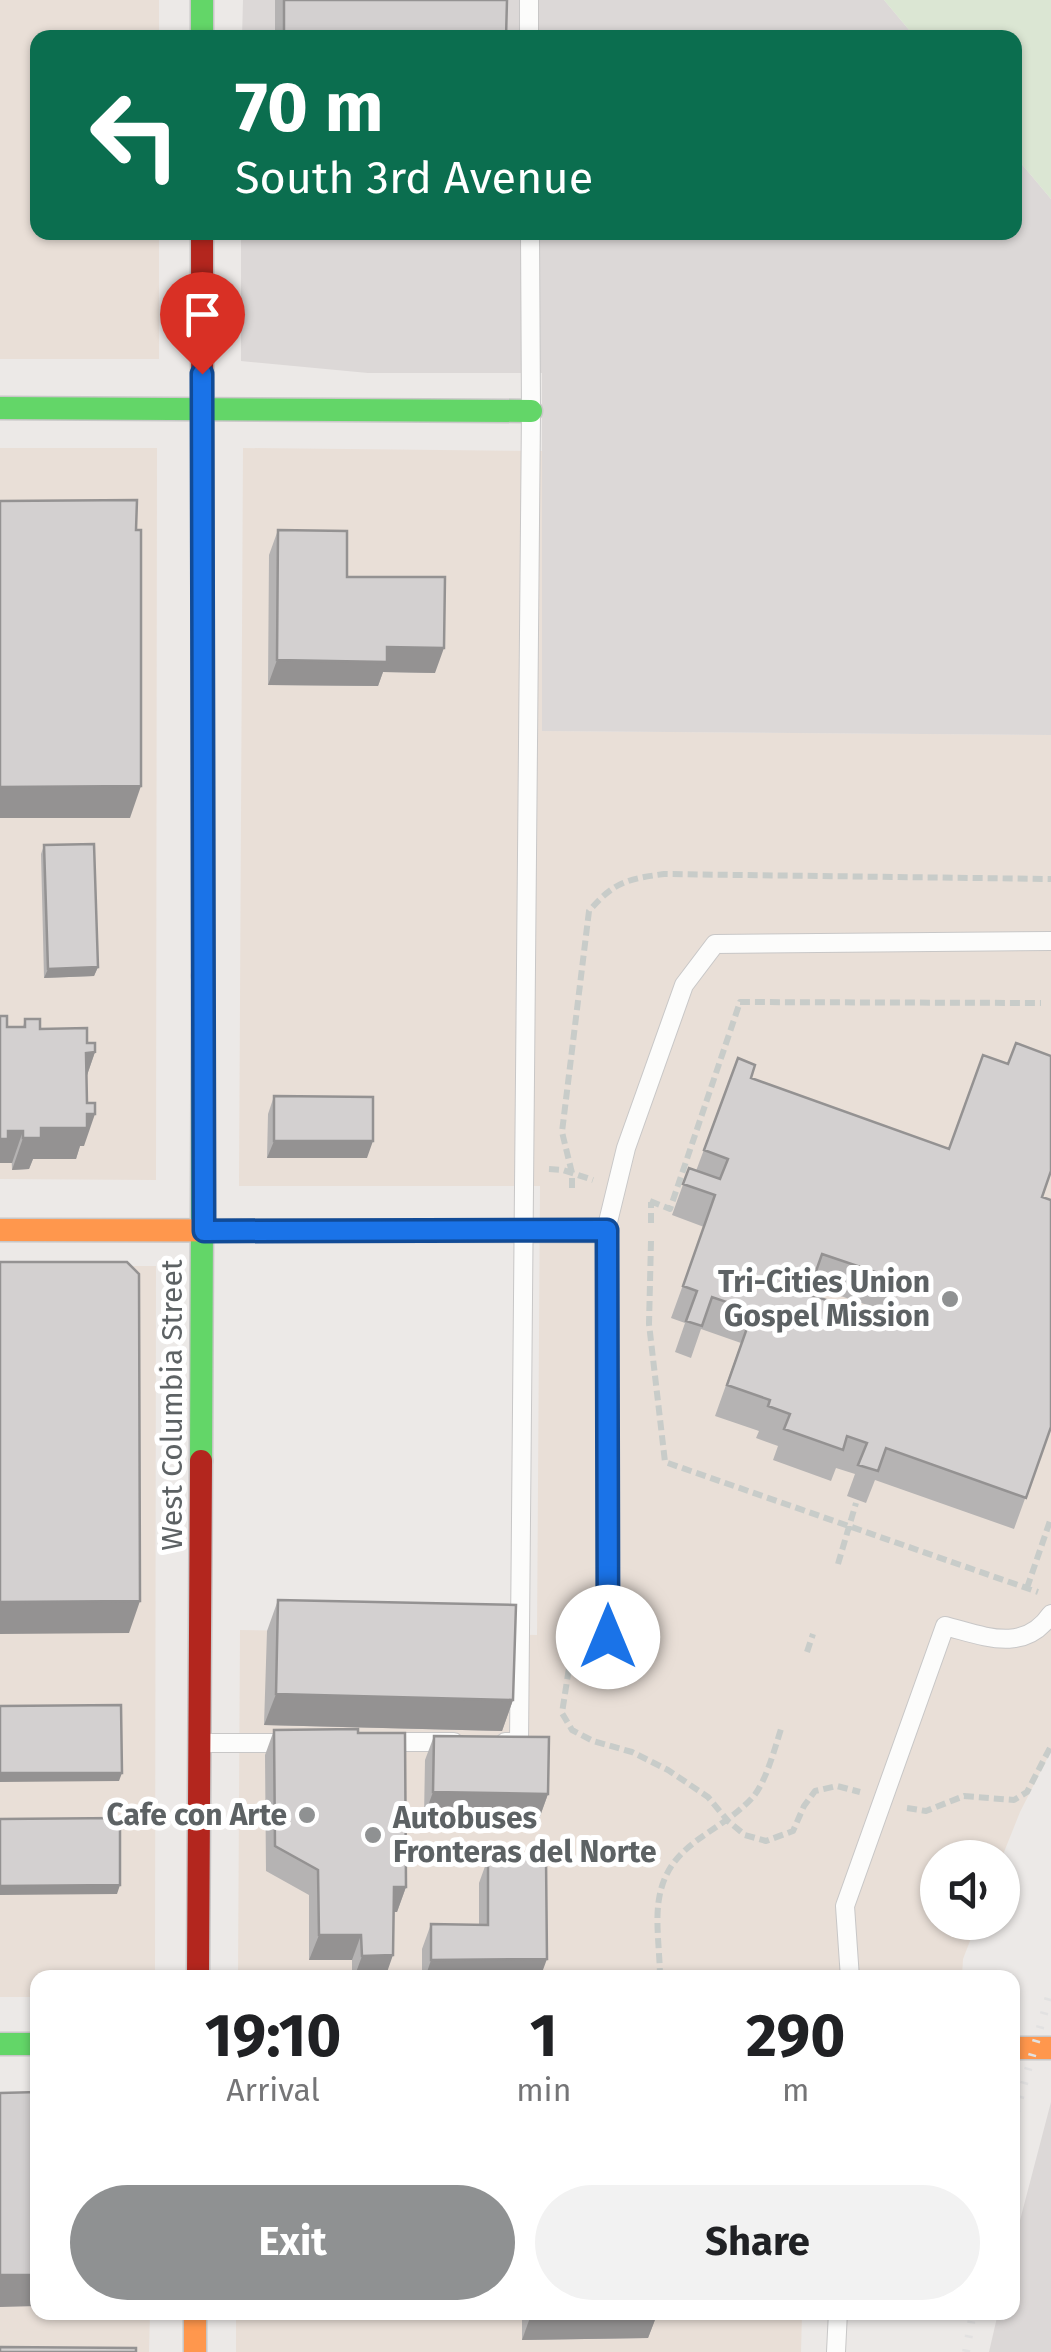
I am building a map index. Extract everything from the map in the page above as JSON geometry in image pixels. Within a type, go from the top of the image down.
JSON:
[{"type":"street","points":[[202,0],[202,30]]},
{"type":"street","name":"West Columbia Street","points":[[198,1970],[204,1231],[202,240]]},
{"type":"street","points":[[0,408],[531,411]]},
{"type":"street","points":[[0,1230],[607,1230]]},
{"type":"street","points":[[0,2044],[30,2044]]},
{"type":"street","points":[[1020,2048],[1051,2048]]},
{"type":"street","points":[[195,2320],[195,2352]]},
{"type":"lane","points":[[529,0],[529,30]]},
{"type":"lane","points":[[364,1742],[520,1742],[530,240]]},
{"type":"lane","points":[[608,1637],[607,1230],[626,1148],[684,985],[715,944],[1051,941]]},
{"type":"lane","points":[[849,1970],[845,1906],[945,1626],[996,1639],[1024,1638],[1051,1614]]},
{"type":"lane","points":[[199,1743],[305,1743]]},
{"type":"lane","points":[[836,2352],[838,2320]]},
{"type":"path","points":[[635,1196],[670,1209],[740,1002],[1040,1003]]},
{"type":"path","points":[[651,1202],[649,1324],[664,1462],[1039,1592]]},
{"type":"path","points":[[838,1564],[856,1504]]},
{"type":"path","points":[[1027,1588],[1051,1518]]},
{"type":"path","points":[[807,1652],[812,1634]]},
{"type":"path","points":[[660,1970],[658,1900],[674,1860],[684,1849],[728,1821],[755,1795],[782,1726]]},
{"type":"path","points":[[906,1808],[926,1811],[964,1796],[1014,1800],[1027,1792],[1051,1746]]},
{"type":"shaded area","points":[[0,0],[159,0],[159,30],[30,30],[30,240],[159,240],[159,359],[0,359]]},
{"type":"shaded area","points":[[243,0],[884,0],[909,30],[242,30]]},
{"type":"shaded area","points":[[1022,164],[1051,199],[1051,735],[542,731],[542,373],[368,373],[241,361],[241,240],[1022,240]]},
{"type":"shaded area","points":[[0,448],[157,448],[156,1180],[0,1179]]},
{"type":"shaded area","points":[[243,448],[542,451],[542,731],[1051,735],[1051,1751],[1009,1840],[920,1840],[920,1940],[970,1940],[962,1970],[238,1970],[240,1630],[537,1635],[540,1186],[239,1186]]},
{"type":"shaded area","points":[[0,1266],[156,1266],[155,1970],[30,1970],[30,1997],[0,1997]]},
{"type":"shaded area","points":[[0,2098],[30,2098],[30,2320],[150,2320],[149,2352],[0,2352]]},
{"type":"shaded area","points":[[1051,2102],[1051,2352],[989,2352],[996,2320],[1020,2320],[1020,2220]]},
{"type":"shaded area","points":[[236,2320],[802,2320],[801,2352],[236,2352]]},
{"type":"green space","points":[[884,0],[1051,0],[1051,199],[1022,164],[1022,30],[909,30]]},
{"type":"building","points":[[284,0],[507,0],[506,30],[284,30]]},
{"type":"building","points":[[137,500],[136,530],[141,530],[141,786],[0,787],[0,501]]},
{"type":"building","points":[[278,530],[347,531],[347,577],[445,577],[444,648],[387,647],[387,662],[277,660]]},
{"type":"building","points":[[94,844],[98,967],[48,969],[44,845]]},
{"type":"building","points":[[0,1016],[7,1016],[7,1027],[25,1027],[25,1019],[40,1019],[40,1029],[87,1028],[87,1043],[95,1043],[95,1052],[86,1053],[87,1103],[95,1103],[95,1114],[87,1114],[87,1128],[41,1128],[41,1138],[23,1138],[23,1131],[8,1131],[8,1139],[0,1139]]},
{"type":"building","name":"Tri-Cities Union Gospel Mission","points":[[1016,1043],[1051,1056],[1051,1171],[1042,1197],[1051,1200],[1051,1427],[1026,1498],[886,1448],[878,1471],[858,1465],[867,1443],[847,1436],[843,1450],[784,1429],[790,1414],[768,1406],[770,1400],[727,1385],[753,1311],[712,1297],[702,1326],[686,1321],[697,1291],[683,1286],[715,1195],[683,1184],[689,1168],[720,1179],[728,1159],[704,1150],[738,1058],[755,1065],[751,1078],[949,1149],[983,1055],[1008,1064]],"holes":[[[822,1254],[899,1280],[886,1320],[808,1294]]]},
{"type":"building","points":[[274,1096],[373,1097],[373,1141],[274,1141]]},
{"type":"building","points":[[0,1262],[127,1262],[139,1274],[140,1601],[0,1602]]},
{"type":"building","points":[[278,1600],[516,1605],[513,1700],[276,1694]]},
{"type":"building","points":[[121,1705],[122,1773],[0,1773],[0,1706]]},
{"type":"building","points":[[358,1729],[358,1733],[405,1733],[406,1887],[394,1887],[393,1955],[362,1956],[361,1935],[319,1935],[318,1870],[275,1846],[274,1730]]},
{"type":"building","points":[[434,1736],[549,1737],[548,1794],[433,1792]]},
{"type":"building","points":[[120,1818],[120,1885],[0,1886],[0,1819]]},
{"type":"building","points":[[488,1858],[546,1858],[547,1959],[431,1960],[431,1924],[488,1925]]},
{"type":"building","points":[[30,2092],[30,2275],[0,2275],[0,2093]]},
{"type":"building","points":[[0,2347],[136,2348],[136,2352],[0,2352]]},
{"type":"railway","points":[[1020,2098],[1051,1989]]},
{"type":"railway","points":[[966,2352],[972,2320]]},
{"type":"traffic: fast","points":[[202,0],[202,30]]},
{"type":"traffic: fast","points":[[0,408],[531,411]]},
{"type":"traffic: fast","points":[[201,1461],[203,976]]},
{"type":"traffic: fast","points":[[0,2044],[30,2044]]},
{"type":"traffic: slow","points":[[0,1230],[607,1231]]},
{"type":"traffic: slow","points":[[1020,2048],[1051,2048]]},
{"type":"traffic: slow","points":[[195,2320],[195,2352]]},
{"type":"traffic: jam","points":[[202,240],[203,976]]},
{"type":"traffic: jam","points":[[198,1970],[201,1461]]},
{"type":"place","name":"Tri-Cities Union Gospel Mission","points":[[950,1299]]},
{"type":"place","name":"Cafe con Arte","points":[[307,1815]]},
{"type":"place","name":"Autobuses Fronteras del Norte","points":[[373,1835]]},
{"type":"route","points":[[202,374],[204,1231],[607,1230],[608,1637]]}]
